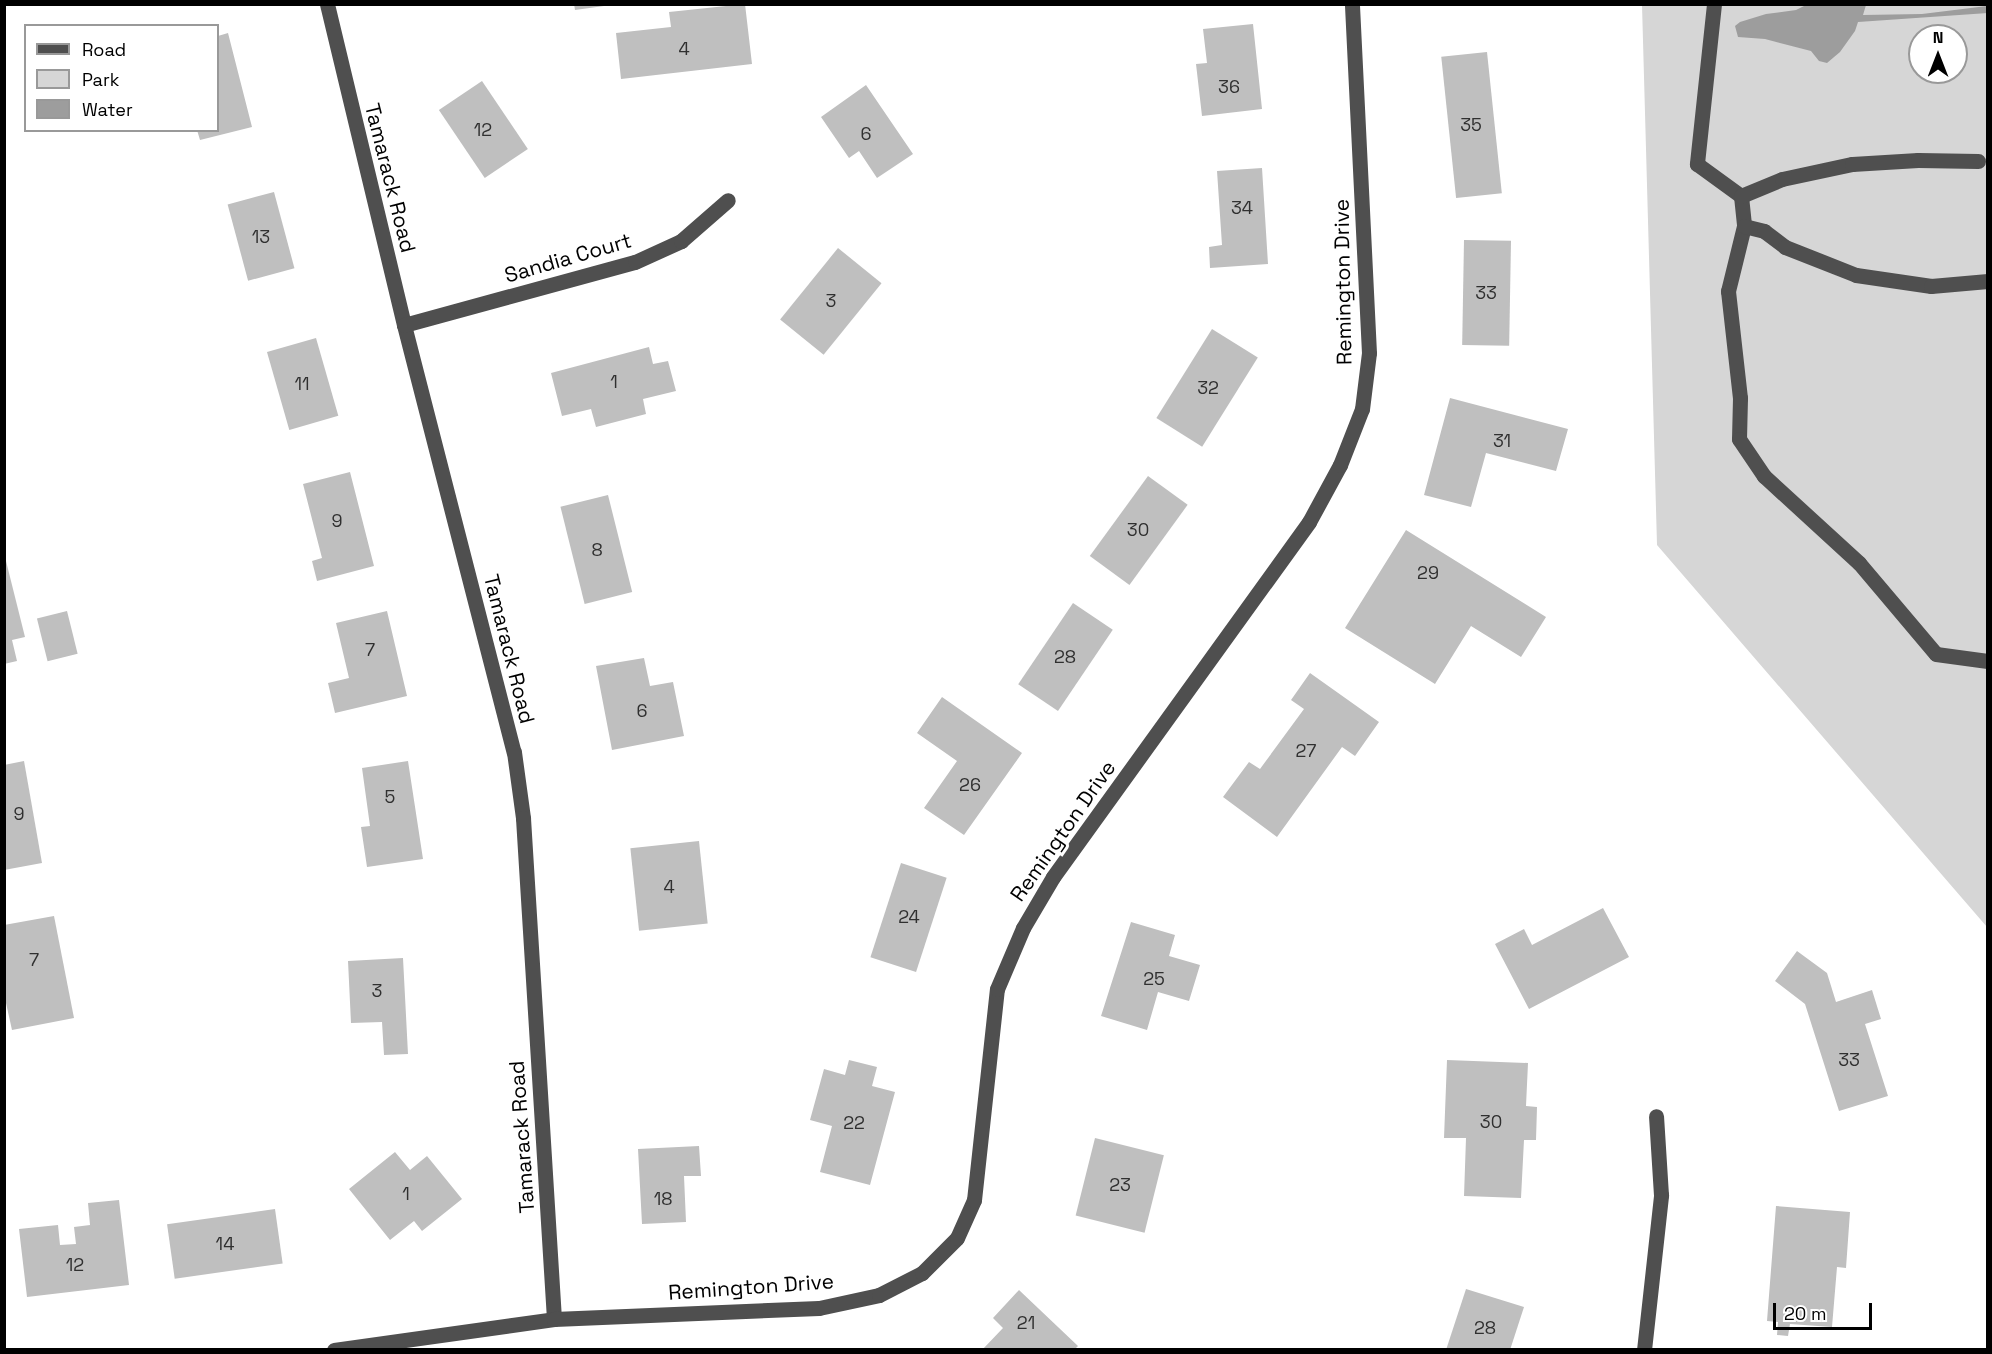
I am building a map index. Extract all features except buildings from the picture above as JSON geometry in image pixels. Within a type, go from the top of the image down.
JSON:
[{"type":"street","name":"Tamarack Road","points":[[327,4],[404,325],[514,752],[523,818],[554,1318]]},
{"type":"street","name":"Remington Drive","points":[[334,1350],[554,1318],[819,1308],[879,1295],[922,1273],[957,1238],[974,1200],[997,989],[1023,928],[1053,877],[1309,522],[1340,465],[1362,409],[1369,354],[1352,4]]},
{"type":"street","points":[[1714,4],[1697,164],[1741,196],[1744,226],[1728,291],[1740,398],[1739,439],[1764,476],[1860,562],[1936,654],[1988,661]]},
{"type":"street","points":[[1741,196],[1782,179],[1852,164],[1918,160],[1978,161]]},
{"type":"street","name":"Sandia Court","points":[[404,325],[635,262],[681,241],[728,200]]},
{"type":"street","points":[[1744,226],[1764,231],[1785,246],[1856,275],[1931,286],[1988,281]]},
{"type":"street","points":[[1644,1350],[1661,1195],[1656,1116]]},
{"type":"green space","points":[[1642,5],[1987,5],[1987,927],[1657,545]]},
{"type":"water","points":[[1806,5],[1866,5],[1863,15],[1922,14],[1987,6],[1988,13],[1858,22],[1855,31],[1840,52],[1827,63],[1819,61],[1811,51],[1765,39],[1738,37],[1735,26],[1740,22],[1766,14],[1796,10]]}]
